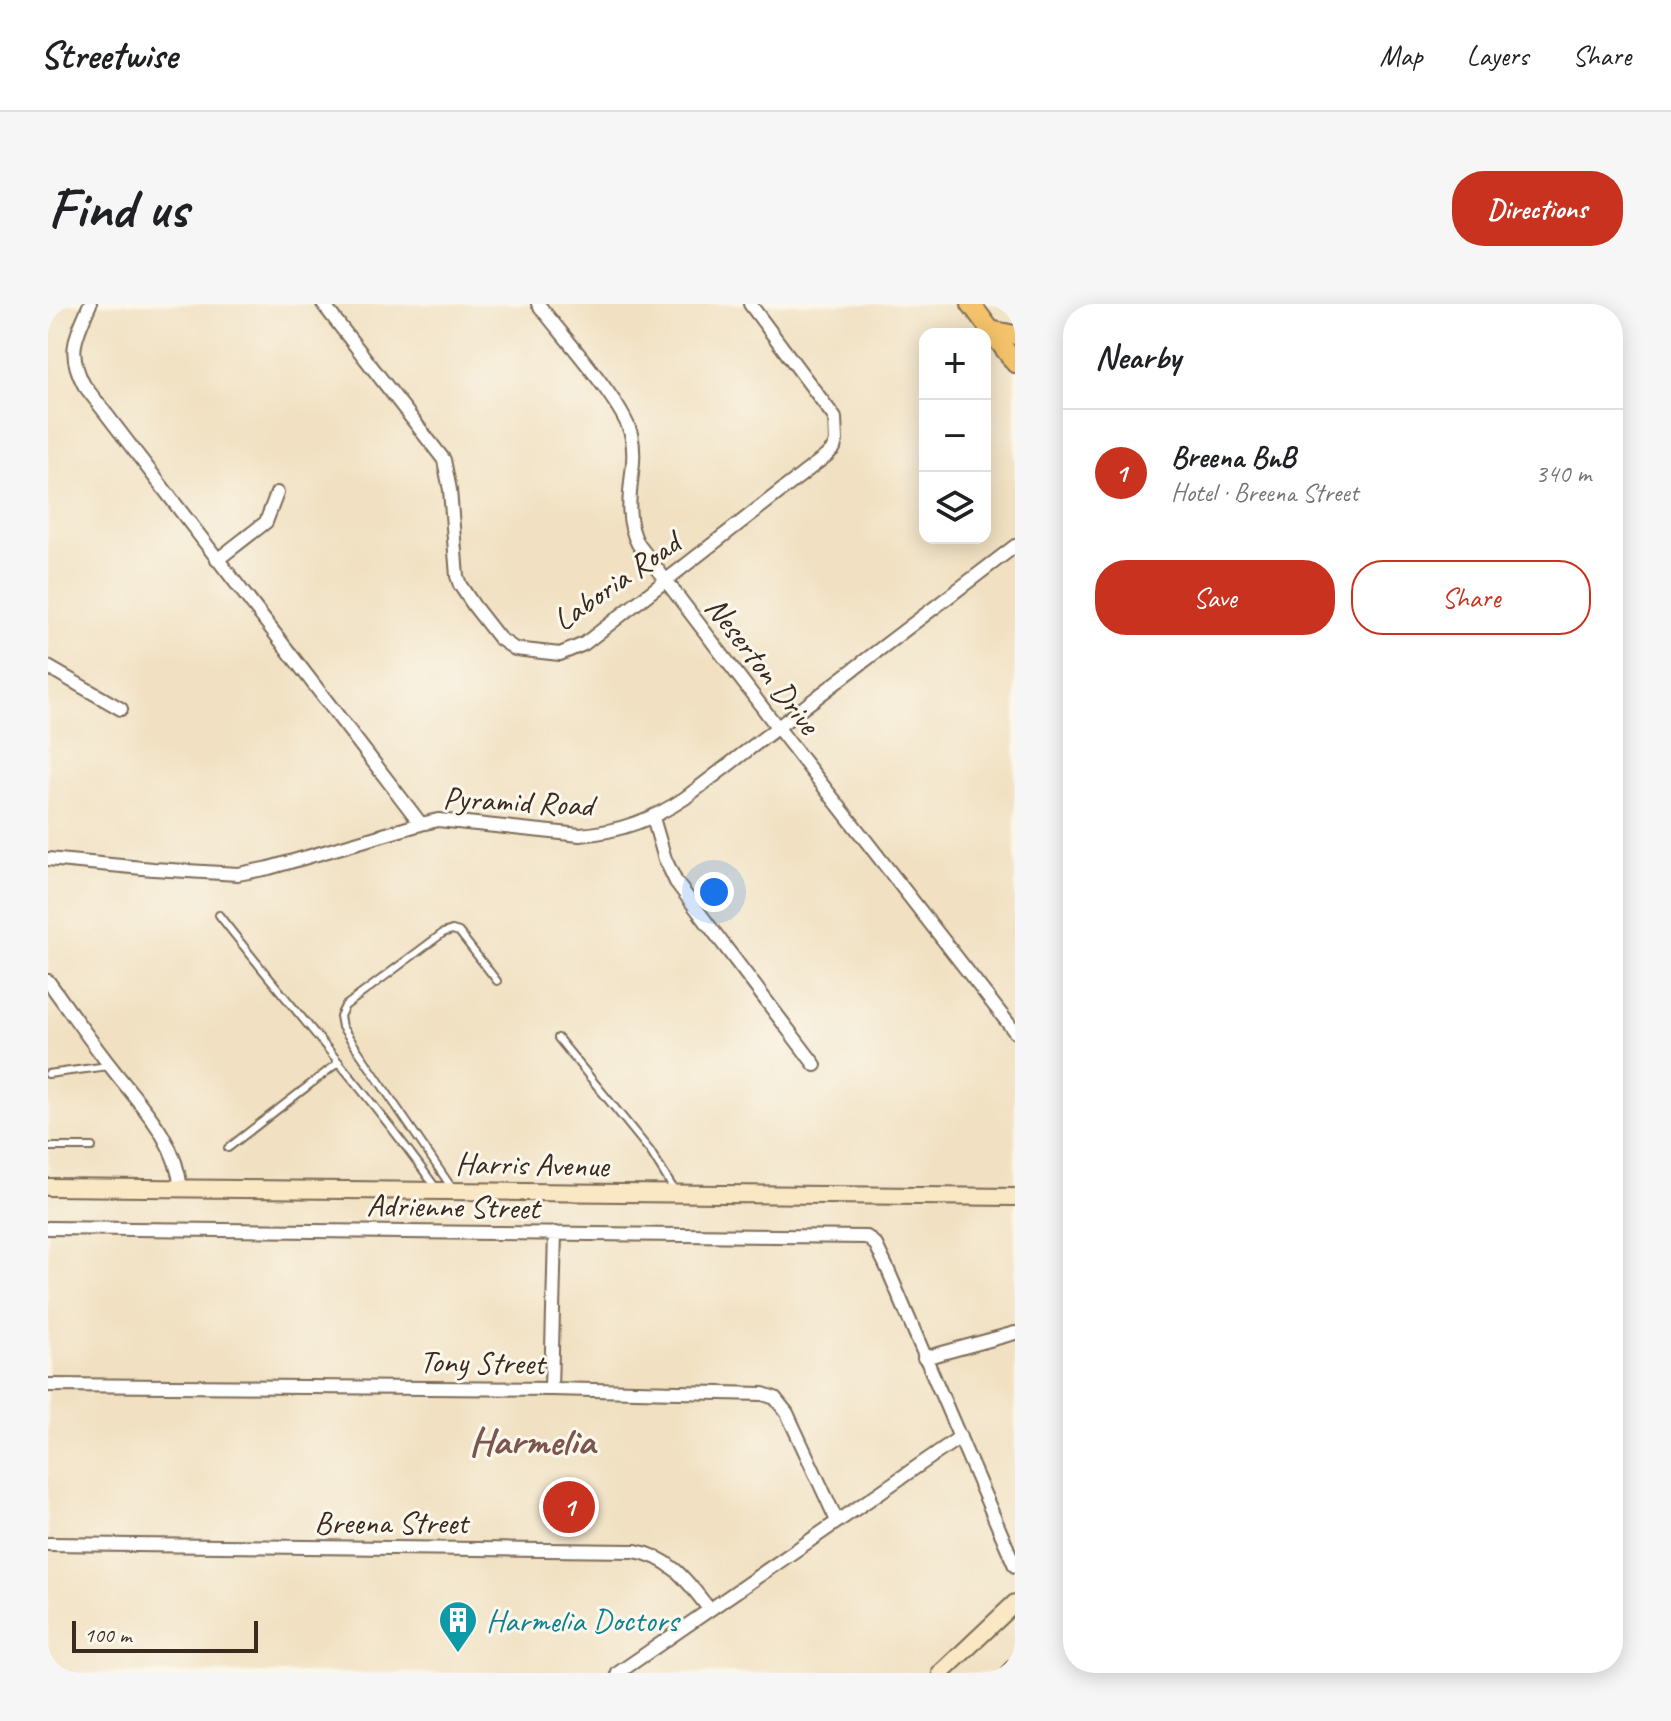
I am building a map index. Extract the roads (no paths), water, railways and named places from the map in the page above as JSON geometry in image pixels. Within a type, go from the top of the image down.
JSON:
[{"type":"main road","points":[[971,304],[989,328]]},
{"type":"main road","points":[[991,330],[1015,335]]},
{"type":"main road","points":[[991,331],[1015,363]]},
{"type":"main road","name":"Harris Avenue","points":[[48,1187],[1015,1197]]},
{"type":"main road","points":[[941,1673],[1015,1603]]},
{"type":"street","name":"Pyramid Road","points":[[90,304],[74,341],[75,365],[80,379],[421,824],[438,820],[580,835],[600,833],[653,818],[685,798],[1015,546]]},
{"type":"street","name":"Laboria Road","points":[[323,304],[444,460],[449,479],[460,585],[506,645],[515,649],[560,654],[575,650],[834,448],[835,418],[750,304]]},
{"type":"street","name":"Neserton Drive","points":[[538,304],[624,417],[632,444],[630,526],[638,544],[1015,1032]]},
{"type":"street","points":[[217,560],[266,522],[277,493]]},
{"type":"street","points":[[48,667],[121,709]]},
{"type":"street","points":[[653,818],[665,859],[676,882],[815,1065]]},
{"type":"street","points":[[48,859],[194,873],[238,874],[421,824]]},
{"type":"street","points":[[48,981],[156,1123],[178,1165],[181,1189]]},
{"type":"street","name":"Adrienne Street","points":[[48,1228],[867,1237],[876,1245],[924,1358]]},
{"type":"street","points":[[551,1389],[555,1233]]},
{"type":"street","points":[[1015,1333],[924,1358],[1015,1566]]},
{"type":"street","name":"Tony Street","points":[[48,1385],[551,1389],[769,1395],[787,1413],[837,1521]]},
{"type":"street","points":[[618,1673],[960,1437]]},
{"type":"street","name":"Breena Street","points":[[48,1544],[635,1551],[670,1565],[683,1576],[709,1609]]},
{"type":"lane","points":[[219,915],[277,990],[446,1191]]},
{"type":"lane","points":[[446,1191],[342,1027],[340,1016],[345,1006],[443,933],[452,930],[459,932],[497,981]]},
{"type":"lane","points":[[558,1038],[650,1151],[677,1194]]},
{"type":"lane","points":[[228,1148],[339,1062]]},
{"type":"lane","points":[[48,1074],[110,1066]]},
{"type":"lane","points":[[48,1147],[92,1147]]},
{"type":"place","name":"Breena BnB","points":[[569,1507]]},
{"type":"place","name":"Harmelia Doctors","points":[[458,1654]]},
{"type":"district","name":"Harmelia","points":[[532,1440]]}]
